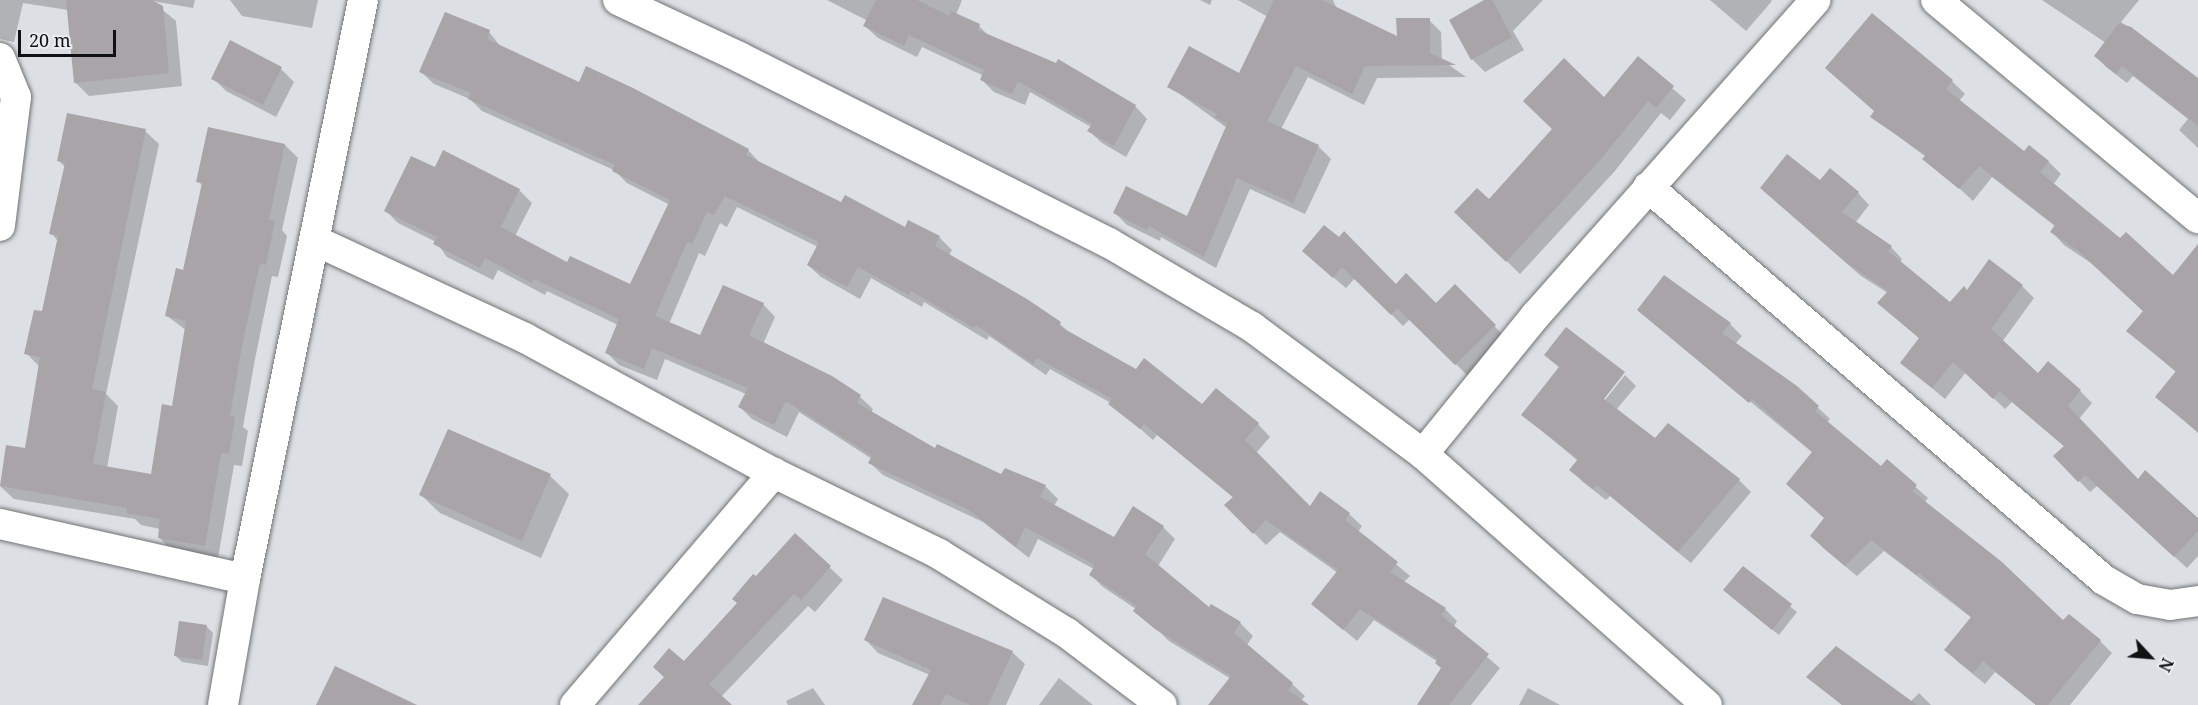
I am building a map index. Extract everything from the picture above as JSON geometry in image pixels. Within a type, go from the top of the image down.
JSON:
[{"type":"street","points":[[223,705],[244,579],[316,241],[363,0]]},
{"type":"street","points":[[618,0],[739,57],[1109,243],[1252,327],[1424,454],[1707,705]]},
{"type":"street","points":[[1424,454],[1536,315],[1816,0]]},
{"type":"street","points":[[1936,0],[2198,218]]},
{"type":"street","points":[[0,58],[16,97],[0,226]]},
{"type":"street","points":[[1648,188],[2104,580],[2137,599],[2170,605],[2198,601]]},
{"type":"street","points":[[316,241],[525,338],[774,473],[939,554],[1067,633],[1161,705]]},
{"type":"street","points":[[575,705],[774,473]]},
{"type":"street","points":[[0,524],[244,579]]},
{"type":"building","points":[[66,0],[152,0],[163,6],[169,73],[74,83]]},
{"type":"building","points":[[876,0],[917,0],[949,16],[951,11],[980,24],[978,30],[1056,63],[1058,59],[1136,105],[1114,146],[1087,131],[1092,124],[1018,81],[1012,94],[980,80],[984,70],[909,35],[904,46],[863,26]]},
{"type":"building","points":[[1274,0],[1322,0],[1397,36],[1396,18],[1430,18],[1430,53],[1456,65],[1365,66],[1352,94],[1296,66],[1267,121],[1319,145],[1293,203],[1237,178],[1204,257],[1149,226],[1147,230],[1113,213],[1126,186],[1187,216],[1227,124],[1215,117],[1217,114],[1167,87],[1189,46],[1239,73]]},
{"type":"building","points":[[1484,0],[1492,0],[1512,37],[1471,60],[1449,20]]},
{"type":"building","points":[[445,12],[490,30],[487,39],[579,82],[586,66],[633,88],[749,149],[746,155],[841,202],[845,195],[905,227],[908,220],[940,236],[935,246],[1027,299],[1061,322],[1059,326],[1136,369],[1144,358],[1202,404],[1216,388],[1259,423],[1245,440],[1310,506],[1320,491],[1350,513],[1345,520],[1398,562],[1390,572],[1446,608],[1441,615],[1489,654],[1449,705],[1417,705],[1441,668],[1435,663],[1438,659],[1360,609],[1343,630],[1311,604],[1338,570],[1266,520],[1253,534],[1224,505],[1233,497],[1144,424],[1140,429],[1108,404],[1112,399],[1037,358],[1033,364],[976,325],[974,328],[911,291],[909,295],[858,267],[847,287],[807,265],[819,242],[725,196],[714,215],[707,212],[692,244],[687,242],[655,316],[700,335],[723,285],[764,303],[749,335],[832,376],[861,395],[857,403],[935,448],[937,444],[1001,474],[1005,468],[1046,485],[1040,497],[1114,537],[1133,506],[1164,526],[1145,554],[1209,607],[1211,604],[1241,622],[1234,633],[1293,683],[1288,690],[1309,705],[1208,705],[1231,676],[1155,629],[1133,611],[1137,606],[1089,575],[1095,565],[1025,527],[1016,547],[969,510],[868,463],[872,456],[786,401],[774,425],[738,407],[748,388],[652,348],[644,369],[605,353],[619,319],[534,279],[532,283],[485,258],[480,268],[433,244],[437,237],[384,211],[411,156],[435,167],[443,150],[520,189],[501,227],[567,262],[570,256],[630,284],[670,200],[612,171],[615,165],[468,99],[471,93],[419,72]]},
{"type":"building","points":[[1872,13],[1953,80],[1946,89],[2024,151],[2029,145],[2049,161],[2040,172],[2120,238],[2126,232],[2173,275],[2198,244],[2198,432],[2155,397],[2176,371],[2126,331],[2143,311],[2077,250],[2050,232],[2055,225],[1979,166],[1959,189],[1922,159],[1926,155],[1870,117],[1874,111],[1825,68]]},
{"type":"building","points":[[2119,23],[2131,27],[2198,78],[2198,126],[2122,66],[2116,74],[2094,56]]},
{"type":"building","points":[[230,40],[282,67],[263,105],[211,79]]},
{"type":"building","points":[[1638,56],[1674,86],[1656,108],[1648,101],[1601,159],[1506,262],[1454,212],[1477,188],[1489,199],[1552,129],[1523,101],[1564,58],[1604,97]]},
{"type":"building","points":[[67,113],[146,129],[92,389],[106,392],[93,464],[151,474],[162,404],[172,406],[186,321],[165,316],[176,268],[183,270],[202,183],[196,182],[208,127],[285,144],[269,220],[275,221],[266,265],[260,263],[242,346],[230,416],[235,417],[229,454],[221,453],[205,546],[158,538],[160,519],[126,513],[127,508],[0,486],[6,445],[25,448],[40,357],[24,354],[34,310],[42,311],[58,236],[49,234],[65,163],[57,161]]},
{"type":"building","points":[[1787,154],[1820,180],[1830,168],[1859,192],[1842,212],[1892,246],[1888,251],[1950,302],[1964,286],[1967,290],[1989,259],[2023,285],[1991,329],[2038,373],[2048,361],[2081,390],[2068,406],[2138,479],[2145,470],[2198,518],[2198,531],[2174,557],[2085,475],[2078,482],[2053,456],[2064,446],[1999,391],[1993,399],[1953,362],[1932,388],[1900,363],[1919,338],[1877,303],[1888,291],[1848,264],[1760,188]]},
{"type":"building","points":[[1324,225],[1339,237],[1344,231],[1396,284],[1406,273],[1436,303],[1455,284],[1496,325],[1455,365],[1397,308],[1391,315],[1342,267],[1333,278],[1302,251]]},
{"type":"building","points":[[1664,275],[1731,323],[1722,333],[1797,386],[1819,406],[1815,411],[1881,466],[1887,459],[1917,485],[1912,491],[2002,562],[2063,620],[2069,614],[2101,640],[2048,705],[2036,705],[1983,661],[1973,673],[1944,650],[1971,617],[1919,573],[1917,575],[1871,540],[1845,566],[1810,536],[1824,518],[1786,484],[1812,452],[1752,399],[1749,403],[1637,310]]},
{"type":"building","points":[[1566,327],[1625,372],[1604,399],[1655,438],[1668,423],[1740,479],[1678,552],[1597,485],[1593,489],[1569,470],[1578,459],[1521,415],[1559,367],[1544,355]]},
{"type":"building","points":[[448,429],[551,474],[522,541],[419,495]]},
{"type":"building","points":[[795,533],[831,566],[801,600],[794,594],[709,684],[732,705],[638,705],[664,677],[653,667],[669,648],[684,661],[737,603],[732,599],[753,574],[756,576]]},
{"type":"building","points":[[1743,566],[1792,604],[1772,630],[1723,590]]},
{"type":"building","points":[[883,597],[1013,651],[988,705],[970,705],[946,694],[940,705],[912,705],[931,670],[864,640]]},
{"type":"building","points":[[179,621],[207,625],[202,660],[174,656]]},
{"type":"building","points":[[1836,646],[1917,705],[1842,705],[1806,677]]},
{"type":"building","points":[[335,666],[417,705],[316,705]]}]
